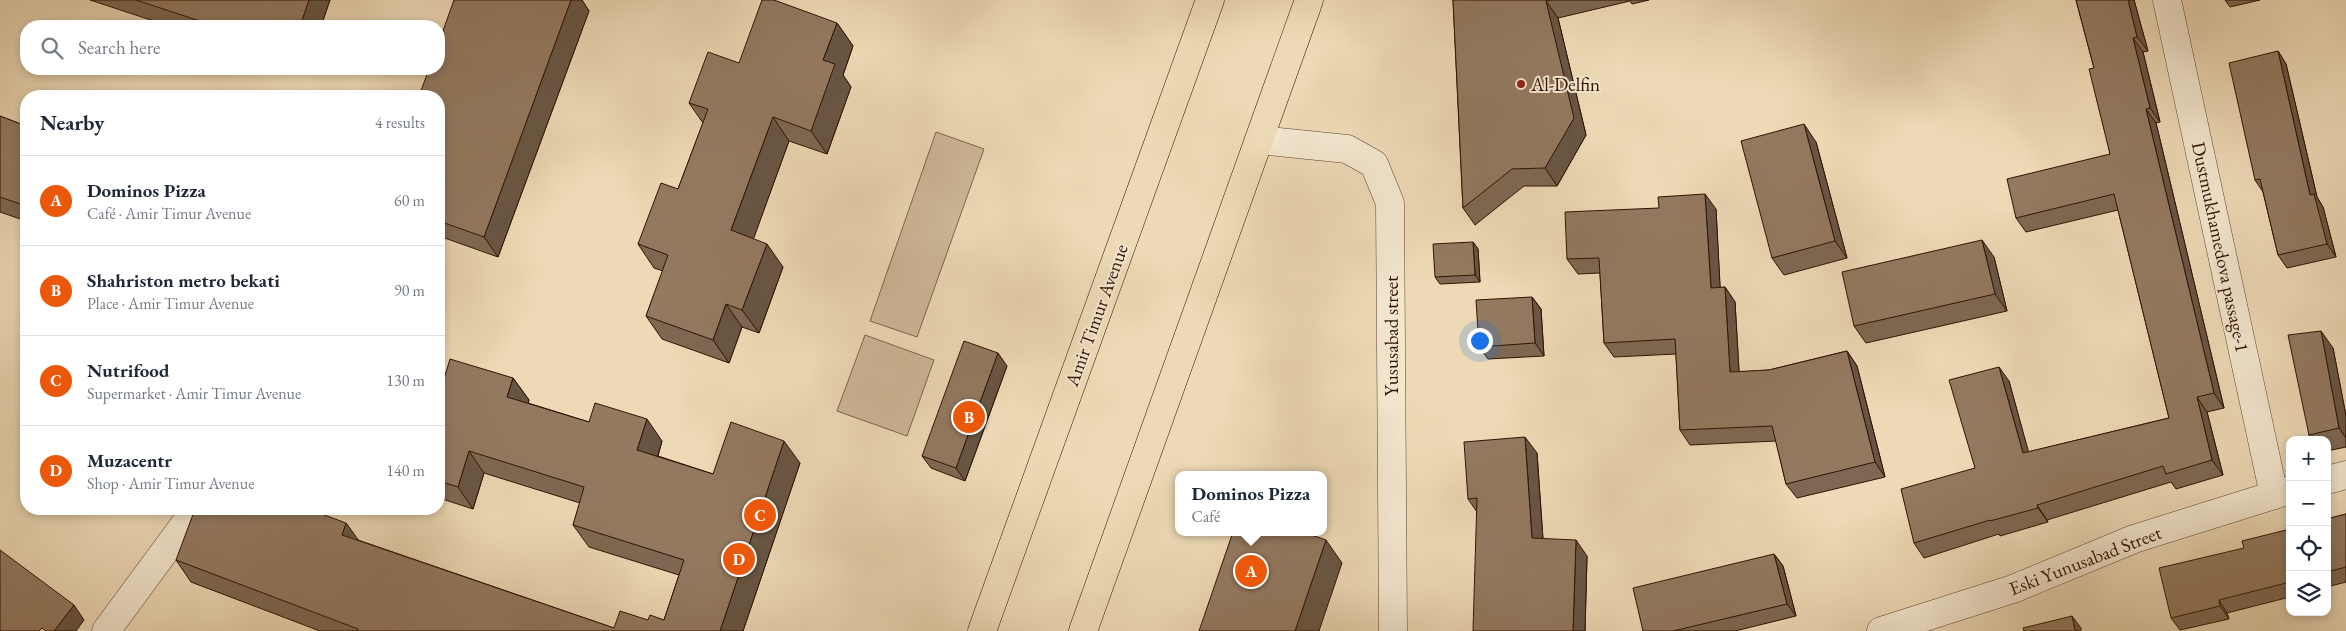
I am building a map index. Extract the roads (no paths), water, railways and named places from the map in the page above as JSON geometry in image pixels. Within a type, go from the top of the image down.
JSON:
[{"type":"main road","name":"Amir Timur Avenue","points":[[982,631],[1210,0]]},
{"type":"main road","points":[[1083,631],[1309,0]]},
{"type":"street","name":"Dustmukhamedova passage-1","points":[[2168,0],[2282,492]]},
{"type":"street","name":"Yususabad street","points":[[1259,140],[1347,149],[1374,164],[1390,202],[1393,631]]},
{"type":"street","points":[[2331,479],[2346,475]]},
{"type":"street","name":"Eski Yunusabad Street","points":[[1881,631],[2013,588],[2134,539],[2282,492]]},
{"type":"street","points":[[106,631],[192,515]]},
{"type":"place","name":"Al-Delfin","points":[[1521,84]]},
{"type":"place","name":"Shahriston metro bekati","points":[[969,417]]},
{"type":"place","name":"Nutrifood","points":[[760,515]]},
{"type":"place","name":"Muzacentr","points":[[739,559]]},
{"type":"place","name":"Dominos Pizza","points":[[1251,571]]}]
